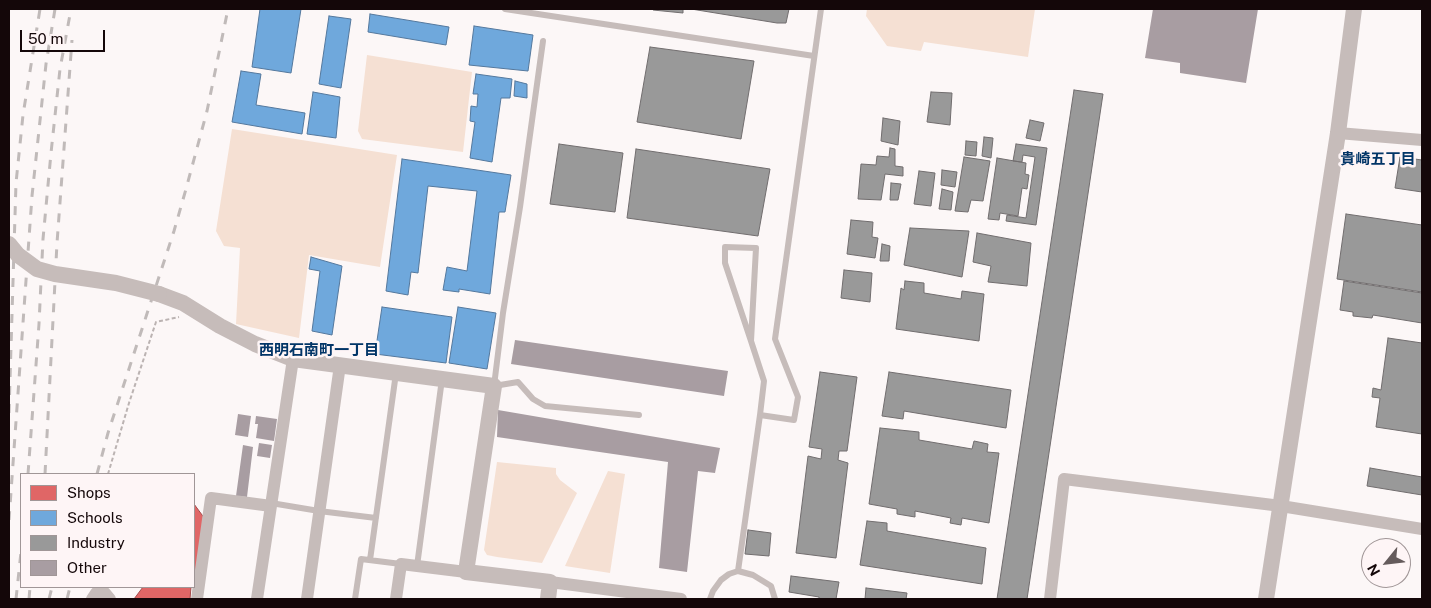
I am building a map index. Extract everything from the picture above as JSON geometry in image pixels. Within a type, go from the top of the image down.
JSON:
[{"type":"street","points":[[1266,599],[1338,133],[1354,9]]},
{"type":"street","points":[[1338,133],[1422,140]]},
{"type":"street","points":[[9,244],[18,255],[37,268],[55,274],[116,283],[159,294],[188,307],[255,344],[293,359],[494,386],[466,572]]},
{"type":"street","points":[[257,599],[293,359]]},
{"type":"street","points":[[306,599],[340,365]]},
{"type":"street","points":[[1050,599],[1064,479],[1281,506],[1422,529]]},
{"type":"street","points":[[197,599],[212,498],[271,504]]},
{"type":"street","points":[[396,599],[401,564],[681,599]]},
{"type":"street","points":[[548,599],[550,582]]},
{"type":"street","points":[[92,599],[96,593],[102,592],[110,599]]},
{"type":"lane","points":[[506,9],[814,56]]},
{"type":"lane","points":[[760,415],[794,420],[797,405],[798,397],[775,340],[821,9]]},
{"type":"lane","points":[[543,41],[494,386],[518,382],[534,399],[545,406],[639,415]]},
{"type":"lane","points":[[738,571],[764,381],[750,341],[725,262],[725,247],[756,248],[750,341]]},
{"type":"lane","points":[[370,560],[396,372]]},
{"type":"lane","points":[[417,566],[442,379]]},
{"type":"lane","points":[[271,504],[376,518]]},
{"type":"lane","points":[[355,599],[361,559],[401,564]]},
{"type":"lane","points":[[710,599],[721,580],[729,574],[738,571],[753,575],[771,586],[775,599]]},
{"type":"path","points":[[108,473],[129,402],[156,322],[176,319],[184,315],[188,307]]},
{"type":"shaded area","points":[[867,9],[1035,9],[1028,57],[924,42],[921,51],[887,46],[866,16]]},
{"type":"shaded area","points":[[367,55],[472,72],[463,152],[362,139],[358,131]]},
{"type":"shaded area","points":[[232,129],[397,155],[380,267],[309,255],[299,338],[236,324],[240,248],[224,246],[216,231]]},
{"type":"shaded area","points":[[497,462],[556,468],[556,474],[560,480],[577,493],[542,563],[487,555],[484,550]]},
{"type":"shaded area","points":[[608,471],[625,474],[610,573],[565,566]]},
{"type":"building: Shops","points":[[195,505],[205,519],[198,570],[195,570]]},
{"type":"building: Shops","points":[[142,588],[191,588],[190,599],[134,599]]},
{"type":"building: Schools","points":[[260,9],[301,9],[291,73],[252,67]]},
{"type":"building: Schools","points":[[370,14],[449,27],[446,45],[368,32]]},
{"type":"building: Schools","points":[[329,16],[351,19],[341,88],[319,84]]},
{"type":"building: Schools","points":[[474,26],[533,35],[528,71],[469,65]]},
{"type":"building: Schools","points":[[241,71],[261,74],[256,105],[305,113],[302,134],[232,122]]},
{"type":"building: Schools","points":[[476,74],[512,79],[510,98],[501,98],[492,162],[470,158],[475,122],[470,121],[471,106],[477,107],[478,94],[473,94]]},
{"type":"building: Schools","points":[[515,81],[527,84],[527,98],[514,96]]},
{"type":"building: Schools","points":[[313,92],[340,97],[336,138],[307,134]]},
{"type":"building: Schools","points":[[402,159],[511,175],[505,212],[499,212],[490,294],[459,289],[459,292],[443,290],[447,267],[467,271],[477,191],[428,186],[418,273],[411,272],[408,295],[386,291]]},
{"type":"building: Schools","points":[[311,257],[342,266],[332,335],[312,331],[320,271],[309,269]]},
{"type":"building: Schools","points":[[382,307],[452,317],[446,363],[375,354]]},
{"type":"building: Schools","points":[[458,307],[496,313],[487,369],[449,363]]},
{"type":"building: Industry","points":[[683,9],[683,13],[653,10]]},
{"type":"building: Industry","points":[[691,9],[789,9],[786,23],[777,23]]},
{"type":"building: Industry","points":[[650,47],[754,61],[741,139],[637,122]]},
{"type":"building: Industry","points":[[1074,90],[1103,94],[1027,599],[997,599]]},
{"type":"building: Industry","points":[[931,92],[952,93],[950,125],[927,122]]},
{"type":"building: Industry","points":[[883,118],[900,121],[898,145],[881,141]]},
{"type":"building: Industry","points":[[1030,120],[1044,123],[1040,141],[1026,138]]},
{"type":"building: Industry","points":[[984,137],[993,138],[991,158],[982,156]]},
{"type":"building: Industry","points":[[966,141],[977,142],[976,156],[965,155]]},
{"type":"building: Industry","points":[[559,144],[623,153],[615,212],[550,204]]},
{"type":"building: Industry","points":[[1016,144],[1047,148],[1036,225],[1006,221],[1007,215],[1026,218],[1035,157],[1023,155],[1022,162],[1013,161]]},
{"type":"building: Industry","points":[[890,148],[895,149],[895,166],[903,167],[903,176],[885,174],[881,200],[858,199],[861,164],[876,165],[877,156],[889,157]]},
{"type":"building: Industry","points":[[636,149],[770,169],[758,236],[627,218]]},
{"type":"building: Industry","points":[[964,157],[990,161],[983,201],[971,200],[968,212],[955,211]]},
{"type":"building: Industry","points":[[1400,157],[1422,160],[1422,192],[1395,188]]},
{"type":"building: Industry","points":[[997,158],[1026,163],[1025,174],[1029,175],[1027,189],[1022,188],[1018,216],[1000,213],[999,220],[988,219]]},
{"type":"building: Industry","points":[[942,170],[957,172],[955,187],[941,185]]},
{"type":"building: Industry","points":[[919,171],[935,173],[931,206],[914,204]]},
{"type":"building: Industry","points":[[891,183],[901,184],[898,200],[890,200]]},
{"type":"building: Industry","points":[[942,189],[953,192],[951,210],[939,209]]},
{"type":"building: Industry","points":[[1346,214],[1422,225],[1422,292],[1337,279]]},
{"type":"building: Industry","points":[[851,220],[873,222],[872,237],[878,238],[875,258],[847,254]]},
{"type":"building: Industry","points":[[910,228],[969,231],[962,277],[904,265]]},
{"type":"building: Industry","points":[[977,233],[1031,243],[1027,286],[988,282],[991,266],[973,262]]},
{"type":"building: Industry","points":[[882,244],[890,246],[889,261],[880,261]]},
{"type":"building: Industry","points":[[844,270],[872,273],[870,302],[841,298]]},
{"type":"building: Industry","points":[[905,281],[924,283],[924,293],[961,299],[962,291],[984,294],[979,341],[896,329],[901,288],[904,290]]},
{"type":"building: Industry","points":[[1344,281],[1422,293],[1422,323],[1373,315],[1372,318],[1353,316],[1353,312],[1340,310]]},
{"type":"building: Industry","points":[[1388,338],[1422,343],[1422,434],[1376,427],[1380,398],[1372,397],[1373,388],[1381,390]]},
{"type":"building: Industry","points":[[820,372],[857,377],[847,451],[839,451],[838,460],[848,463],[836,558],[796,553],[808,456],[821,459],[822,449],[809,447]]},
{"type":"building: Industry","points":[[889,372],[1011,390],[1006,428],[904,411],[903,419],[882,416]]},
{"type":"building: Industry","points":[[880,428],[919,432],[919,440],[972,449],[974,441],[988,444],[987,452],[999,453],[989,523],[962,518],[961,525],[950,523],[951,518],[915,511],[915,517],[897,514],[897,509],[869,504]]},
{"type":"building: Industry","points":[[1370,468],[1422,477],[1422,495],[1367,486]]},
{"type":"building: Industry","points":[[867,521],[887,523],[887,531],[986,548],[982,584],[860,565]]},
{"type":"building: Industry","points":[[748,530],[771,533],[769,556],[745,554]]},
{"type":"building: Industry","points":[[791,576],[839,582],[836,599],[819,599],[819,597],[789,592]]},
{"type":"building: Industry","points":[[866,588],[907,593],[906,599],[865,599]]},
{"type":"building: Other","points":[[1153,9],[1258,9],[1246,83],[1180,73],[1180,63],[1145,58]]},
{"type":"building: Other","points":[[515,340],[728,371],[724,396],[511,364]]},
{"type":"building: Other","points":[[498,410],[720,448],[715,473],[698,471],[687,572],[659,568],[668,462],[497,437]]},
{"type":"building: Other","points":[[238,414],[251,416],[248,437],[235,435]]},
{"type":"building: Other","points":[[256,416],[277,419],[274,441],[256,438],[258,424],[255,424]]},
{"type":"building: Other","points":[[259,443],[272,445],[270,458],[257,456]]},
{"type":"building: Other","points":[[243,445],[253,447],[247,497],[236,496]]},
{"type":"railway","points":[[9,413],[16,183],[23,115],[40,9]]},
{"type":"railway","points":[[9,520],[32,196],[46,64],[55,9]]},
{"type":"railway","points":[[28,473],[43,239],[60,69],[71,9]]},
{"type":"railway","points":[[97,473],[108,433],[186,189],[207,111],[228,9]]},
{"type":"railway","points":[[45,473],[57,243],[72,40]]},
{"type":"railway","points":[[16,599],[20,561]]},
{"type":"railway","points":[[29,599],[30,588]]},
{"type":"railway","points":[[49,599],[52,588]]},
{"type":"railway","points":[[67,599],[70,588]]},
{"type":"district","name":"貴崎五丁目","points":[[1378,159]]},
{"type":"district","name":"西明石南町一丁目","points":[[319,350]]}]
